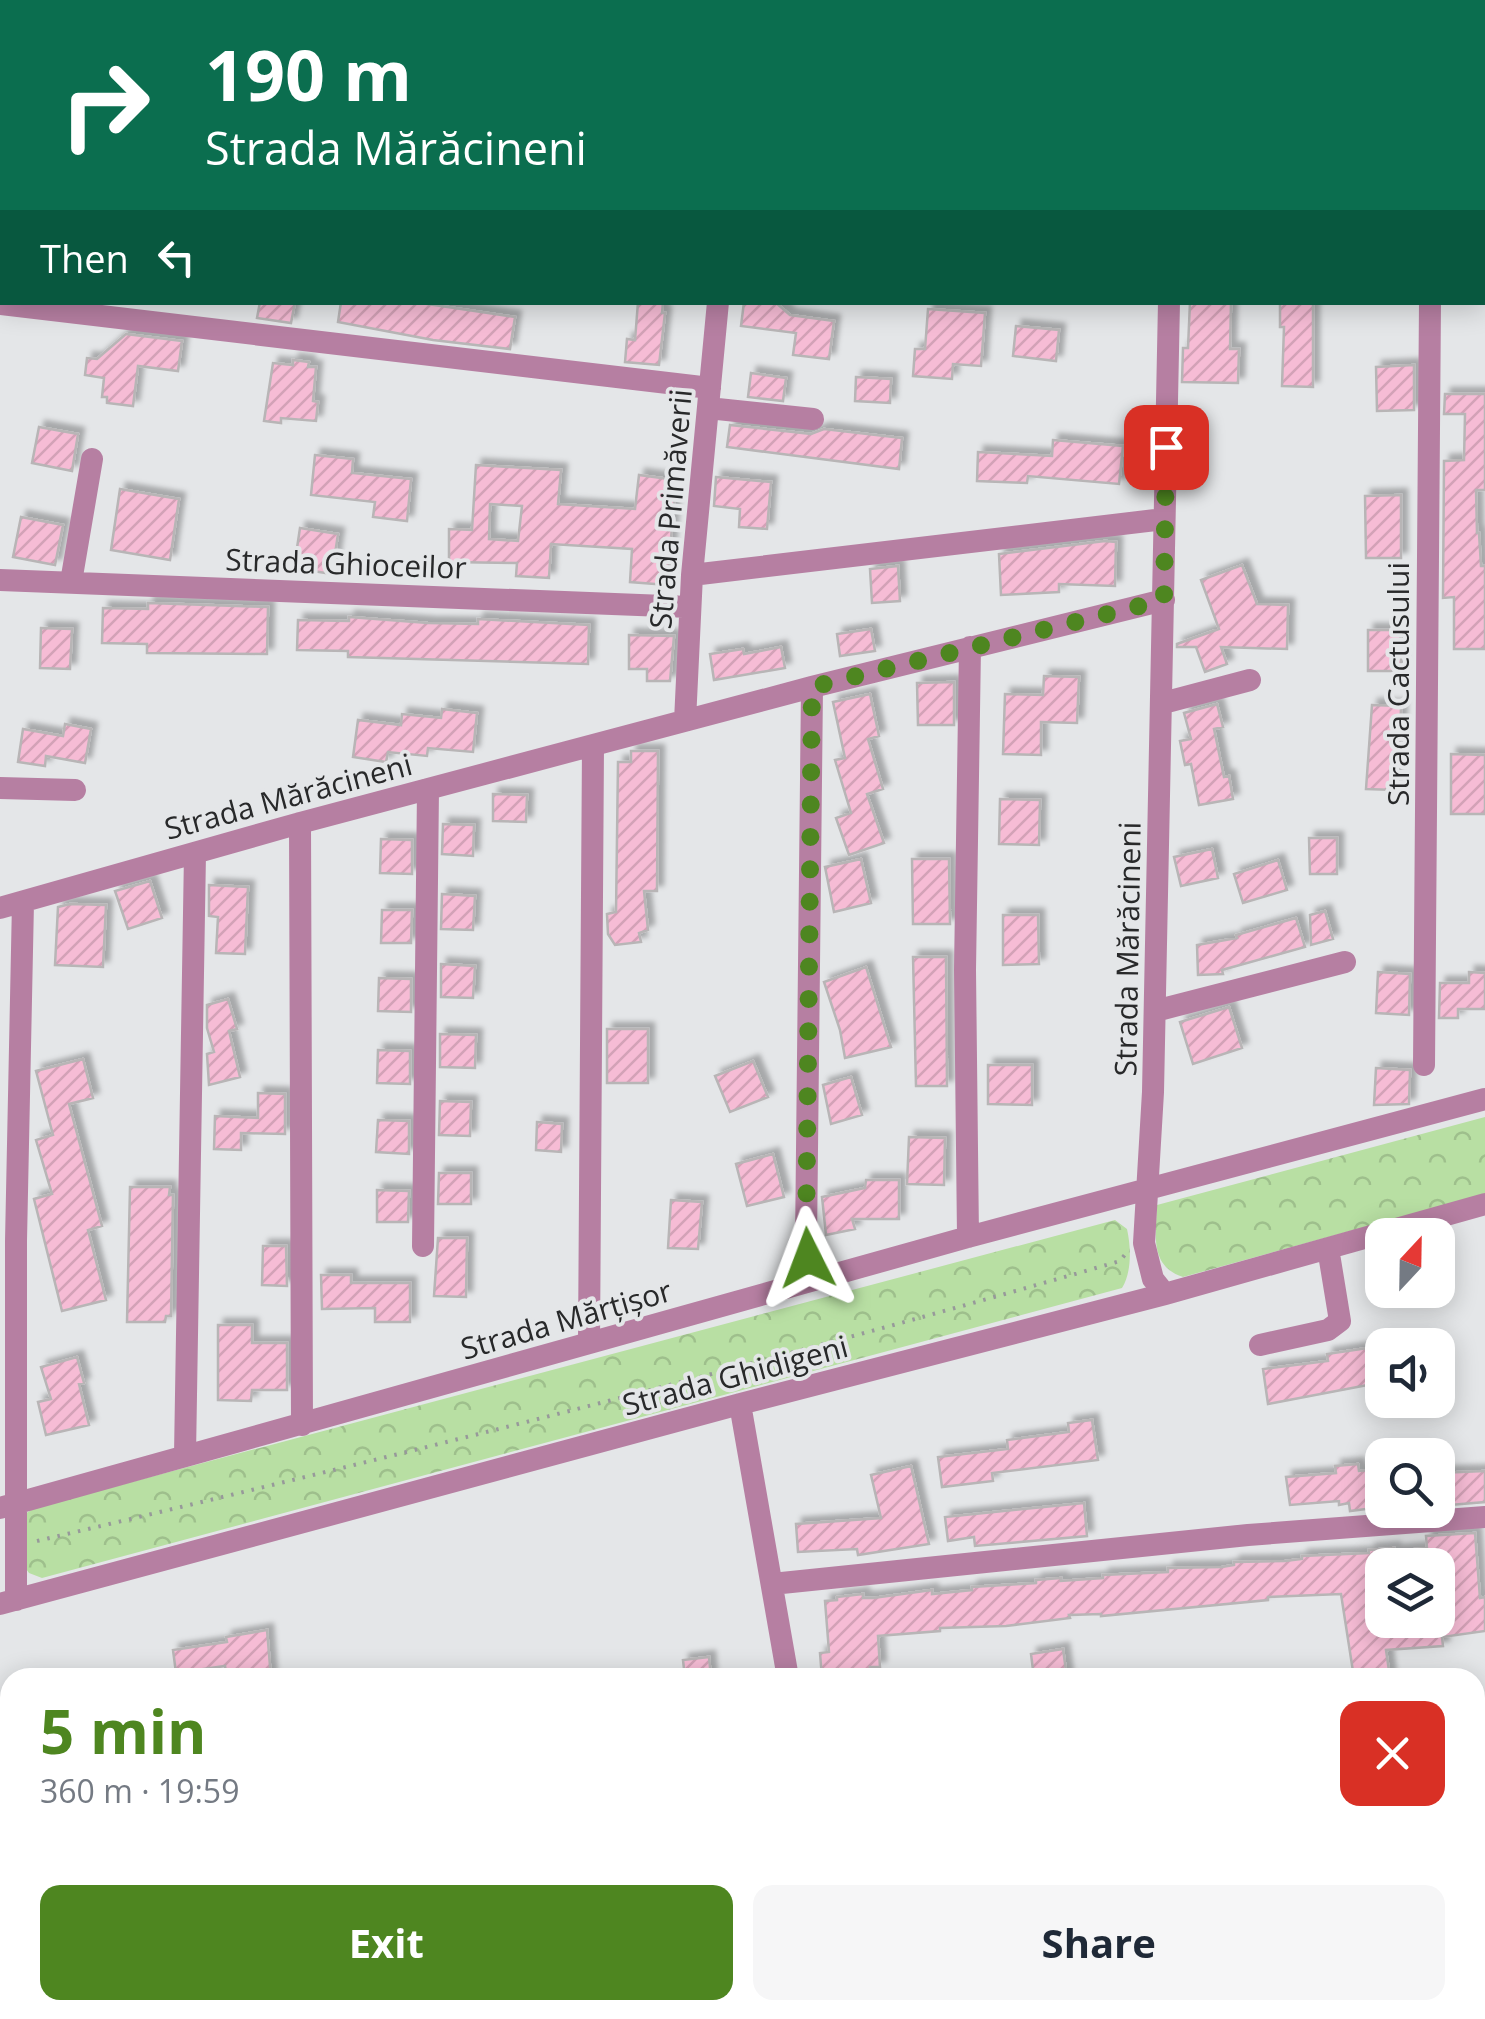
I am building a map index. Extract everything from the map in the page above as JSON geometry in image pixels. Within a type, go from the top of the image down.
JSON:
[{"type":"street","points":[[8,305],[709,398],[813,419]]},
{"type":"street","name":"Strada Primăverii","points":[[686,721],[692,575],[718,305]]},
{"type":"street","name":"Strada Mărăcineni","points":[[1165,1294],[1153,1279],[1144,1243],[1155,1012],[1169,305]]},
{"type":"street","name":"Strada Cactusului","points":[[1424,1066],[1430,305]]},
{"type":"street","points":[[72,582],[92,460]]},
{"type":"street","points":[[692,575],[1164,519]]},
{"type":"street","name":"Strada Ghioceilor","points":[[0,580],[690,607]]},
{"type":"street","name":"Strada Mărăcineni","points":[[0,908],[300,823],[812,687],[1164,600]]},
{"type":"street","points":[[968,1237],[965,970],[970,647]]},
{"type":"street","points":[[1163,704],[1250,680]]},
{"type":"street","points":[[812,687],[806,1242],[814,1280]]},
{"type":"street","points":[[589,1344],[593,746]]},
{"type":"street","points":[[0,788],[76,790]]},
{"type":"street","points":[[422,1246],[428,789]]},
{"type":"street","points":[[300,823],[302,1425]]},
{"type":"street","points":[[184,1456],[195,853]]},
{"type":"street","points":[[8,1602],[14,1547],[7,1506],[24,902]]},
{"type":"street","points":[[1155,1012],[1345,962]]},
{"type":"street","name":"Strada Mărțișor","points":[[7,1506],[968,1237],[1485,1100]]},
{"type":"street","name":"Strada Ghidigeni","points":[[8,1602],[740,1404],[1165,1294],[1485,1204]]},
{"type":"street","points":[[1260,1346],[1335,1327],[1340,1312],[1328,1248]]},
{"type":"street","points":[[740,1404],[786,1668]]},
{"type":"street","points":[[772,1584],[1248,1535],[1485,1517]]},
{"type":"path","points":[[14,1547],[293,1482],[951,1310],[1120,1261],[1124,1254],[1144,1243]]},
{"type":"green space","points":[[1485,1117],[1485,1194],[1398,1218],[1365,1218],[1365,1227],[1183,1277],[1172,1272],[1160,1257],[1157,1205]]},
{"type":"green space","points":[[1115,1220],[1127,1229],[1129,1244],[1129,1267],[1122,1288],[42,1578],[29,1573],[24,1566],[25,1514],[34,1508]]},
{"type":"building","points":[[259,305],[294,305],[291,323],[257,318]]},
{"type":"building","points":[[341,305],[434,305],[515,317],[510,349],[433,340],[338,322]]},
{"type":"building","points":[[638,305],[663,305],[659,365],[625,362],[627,339],[635,340]]},
{"type":"building","points":[[744,305],[778,305],[790,315],[834,321],[829,359],[793,355],[796,333],[741,326]]},
{"type":"building","points":[[1190,305],[1231,305],[1230,349],[1239,349],[1238,383],[1182,382],[1183,348],[1188,348]]},
{"type":"building","points":[[1280,305],[1313,305],[1313,387],[1282,386],[1284,327],[1280,327]]},
{"type":"building","points":[[928,309],[985,313],[981,366],[953,364],[952,379],[913,376],[915,349],[925,349]]},
{"type":"building","points":[[1016,326],[1059,330],[1056,361],[1013,356]]},
{"type":"building","points":[[126,334],[182,341],[178,371],[138,366],[133,406],[107,403],[107,397],[102,397],[104,378],[85,375],[87,358],[97,359]]},
{"type":"building","points":[[293,360],[316,367],[316,421],[264,421],[273,363],[293,365]]},
{"type":"building","points":[[1414,365],[1414,410],[1377,411],[1376,367]]},
{"type":"building","points":[[751,373],[786,378],[783,401],[748,397]]},
{"type":"building","points":[[856,377],[891,379],[890,403],[855,401]]},
{"type":"building","points":[[1445,394],[1485,394],[1485,490],[1476,490],[1477,533],[1481,566],[1485,566],[1485,649],[1454,649],[1454,597],[1443,598],[1444,461],[1464,460],[1465,414],[1444,414]]},
{"type":"building","points":[[730,425],[811,434],[824,429],[902,438],[899,469],[727,447]]},
{"type":"building","points":[[39,427],[78,434],[72,471],[32,463]]},
{"type":"building","points":[[1053,440],[1123,446],[1119,484],[1028,476],[1027,483],[977,481],[978,452],[1052,456]]},
{"type":"building","points":[[315,455],[353,459],[352,473],[411,479],[407,521],[373,517],[375,502],[311,495]]},
{"type":"building","points":[[476,465],[561,470],[558,504],[635,509],[639,475],[676,480],[667,585],[630,582],[632,549],[551,544],[549,578],[516,576],[517,563],[449,562],[449,529],[472,530]],"holes":[[[490,504],[522,506],[518,541],[489,539]]]},
{"type":"building","points":[[716,477],[771,482],[767,529],[739,527],[740,509],[714,506]]},
{"type":"building","points":[[120,489],[179,499],[170,560],[111,550]]},
{"type":"building","points":[[1401,495],[1401,558],[1366,558],[1365,496]]},
{"type":"building","points":[[21,517],[63,525],[55,565],[13,557]]},
{"type":"building","points":[[300,528],[338,534],[332,574],[294,568]]},
{"type":"building","points":[[1116,542],[1115,586],[1059,584],[1059,592],[1001,595],[999,554]]},
{"type":"building","points":[[1242,565],[1257,604],[1288,605],[1287,649],[1221,647],[1227,664],[1205,672],[1196,647],[1177,644],[1219,629],[1201,580]]},
{"type":"building","points":[[898,566],[900,601],[872,603],[870,569]]},
{"type":"building","points":[[148,603],[268,607],[267,654],[147,653],[147,644],[102,643],[103,608],[148,609]]},
{"type":"building","points":[[349,617],[428,623],[478,624],[478,619],[589,625],[588,664],[348,657],[348,651],[297,650],[298,620],[349,621]]},
{"type":"building","points":[[41,628],[72,629],[70,669],[40,668]]},
{"type":"building","points":[[871,629],[875,651],[840,656],[837,634]]},
{"type":"building","points":[[1368,630],[1400,630],[1401,671],[1368,671]]},
{"type":"building","points":[[629,635],[674,636],[670,681],[647,681],[647,669],[629,669]]},
{"type":"building","points":[[781,647],[785,668],[714,680],[710,654],[743,649],[744,654]]},
{"type":"building","points":[[1044,676],[1079,677],[1077,723],[1041,722],[1041,755],[1003,754],[1005,694],[1043,695]]},
{"type":"building","points":[[954,682],[954,725],[918,725],[917,683]]},
{"type":"building","points":[[870,694],[879,736],[868,739],[883,789],[867,794],[884,843],[849,855],[836,818],[851,813],[835,760],[845,758],[833,702]]},
{"type":"building","points":[[1217,704],[1223,727],[1214,729],[1233,799],[1199,805],[1191,764],[1185,765],[1180,741],[1191,739],[1184,713]]},
{"type":"building","points":[[1372,705],[1401,706],[1400,742],[1395,742],[1395,790],[1366,789]]},
{"type":"building","points":[[442,709],[477,713],[473,752],[428,748],[427,756],[388,752],[386,762],[353,757],[358,720],[401,725],[402,714],[441,718]]},
{"type":"building","points":[[65,724],[91,729],[85,763],[46,756],[45,766],[18,762],[23,729],[63,736]]},
{"type":"building","points":[[631,751],[658,751],[657,891],[644,891],[648,930],[639,933],[641,942],[615,945],[608,934],[607,914],[616,912],[618,762],[631,762]]},
{"type":"building","points":[[1451,754],[1485,755],[1485,814],[1451,814]]},
{"type":"building","points":[[493,794],[527,795],[526,822],[493,821]]},
{"type":"building","points":[[1000,799],[1040,800],[1039,845],[999,844]]},
{"type":"building","points":[[443,824],[474,825],[473,856],[442,854]]},
{"type":"building","points":[[1309,838],[1337,838],[1337,874],[1310,874]]},
{"type":"building","points":[[381,839],[412,840],[412,874],[380,873]]},
{"type":"building","points":[[1212,849],[1218,878],[1181,886],[1174,857]]},
{"type":"building","points":[[861,859],[871,903],[834,912],[825,867]]},
{"type":"building","points":[[912,859],[949,859],[950,924],[913,924]]},
{"type":"building","points":[[1278,860],[1287,890],[1243,903],[1234,874]]},
{"type":"building","points":[[150,881],[162,918],[128,929],[115,891]]},
{"type":"building","points":[[209,885],[248,887],[245,954],[216,953],[218,917],[209,916]]},
{"type":"building","points":[[442,894],[475,896],[473,930],[441,929]]},
{"type":"building","points":[[106,905],[103,967],[55,965],[58,907]]},
{"type":"building","points":[[382,910],[412,910],[411,943],[381,943]]},
{"type":"building","points":[[1325,911],[1333,939],[1311,945],[1310,915]]},
{"type":"building","points":[[1003,915],[1038,915],[1039,964],[1003,965]]},
{"type":"building","points":[[1296,918],[1305,947],[1222,970],[1223,974],[1198,975],[1197,945],[1237,938],[1236,935]]},
{"type":"building","points":[[913,957],[946,957],[947,1086],[916,1086]]},
{"type":"building","points":[[441,964],[475,966],[473,998],[441,997]]},
{"type":"building","points":[[866,967],[891,1047],[845,1058],[824,982]]},
{"type":"building","points":[[1378,972],[1410,974],[1409,1015],[1376,1013]]},
{"type":"building","points":[[1469,972],[1485,973],[1485,1009],[1458,1009],[1458,1018],[1439,1018],[1440,983],[1469,983]]},
{"type":"building","points":[[379,978],[411,979],[411,1012],[378,1011]]},
{"type":"building","points":[[228,999],[237,1029],[229,1031],[240,1077],[209,1085],[207,1054],[214,1052],[207,1028],[207,1005]]},
{"type":"building","points":[[1229,1007],[1242,1048],[1193,1064],[1180,1022]]},
{"type":"building","points":[[607,1029],[648,1029],[648,1083],[607,1083]]},
{"type":"building","points":[[440,1034],[476,1035],[475,1068],[440,1067]]},
{"type":"building","points":[[378,1050],[410,1051],[410,1084],[377,1083]]},
{"type":"building","points":[[83,1059],[93,1098],[69,1104],[102,1226],[88,1230],[106,1300],[62,1311],[34,1199],[52,1194],[36,1140],[53,1135],[36,1071]]},
{"type":"building","points":[[753,1061],[768,1097],[730,1112],[715,1076]]},
{"type":"building","points":[[988,1065],[1032,1065],[1032,1105],[988,1104]]},
{"type":"building","points":[[1376,1068],[1410,1070],[1409,1104],[1374,1105]]},
{"type":"building","points":[[851,1077],[862,1115],[831,1124],[823,1085]]},
{"type":"building","points":[[258,1093],[285,1094],[285,1134],[241,1133],[241,1150],[214,1149],[215,1116],[258,1118]]},
{"type":"building","points":[[440,1101],[471,1102],[470,1136],[439,1135]]},
{"type":"building","points":[[378,1120],[409,1121],[409,1154],[376,1152]]},
{"type":"building","points":[[537,1122],[562,1124],[561,1152],[536,1150]]},
{"type":"building","points":[[909,1137],[945,1138],[944,1185],[907,1184]]},
{"type":"building","points":[[773,1154],[784,1197],[747,1206],[736,1164]]},
{"type":"building","points":[[439,1173],[471,1173],[471,1204],[438,1204]]},
{"type":"building","points":[[866,1180],[899,1180],[899,1219],[852,1219],[855,1229],[826,1235],[822,1197],[865,1188]]},
{"type":"building","points":[[130,1187],[170,1187],[169,1195],[173,1195],[171,1316],[166,1316],[165,1322],[127,1322]]},
{"type":"building","points":[[377,1190],[409,1191],[408,1222],[377,1222]]},
{"type":"building","points":[[671,1200],[702,1202],[698,1249],[668,1248]]},
{"type":"building","points":[[438,1238],[467,1238],[466,1297],[434,1296]]},
{"type":"building","points":[[263,1246],[286,1246],[287,1286],[262,1285]]},
{"type":"building","points":[[321,1275],[351,1275],[351,1283],[410,1283],[410,1322],[375,1322],[375,1308],[322,1309]]},
{"type":"building","points":[[218,1325],[252,1325],[252,1343],[287,1343],[287,1390],[252,1390],[251,1401],[218,1400]]},
{"type":"building","points":[[1365,1348],[1365,1386],[1268,1404],[1263,1369],[1328,1361],[1327,1354]]},
{"type":"building","points":[[77,1357],[89,1425],[46,1435],[38,1402],[51,1399],[41,1367]]},
{"type":"building","points":[[1092,1420],[1098,1460],[992,1473],[993,1481],[942,1487],[938,1457],[1008,1449],[1007,1440],[1069,1432],[1068,1423]]},
{"type":"building","points":[[1358,1464],[1359,1471],[1365,1470],[1365,1509],[1350,1511],[1349,1503],[1339,1505],[1339,1501],[1290,1505],[1286,1477],[1336,1473],[1335,1466]]},
{"type":"building","points":[[911,1466],[929,1544],[858,1555],[857,1549],[798,1552],[796,1524],[881,1518],[871,1475]]},
{"type":"building","points":[[1485,1471],[1485,1502],[1455,1505],[1455,1472]]},
{"type":"building","points":[[1084,1503],[1087,1536],[975,1546],[974,1537],[948,1541],[945,1517]]},
{"type":"building","points":[[1475,1533],[1480,1598],[1485,1597],[1485,1631],[1455,1635],[1455,1548],[1427,1548],[1426,1536]]},
{"type":"building","points":[[1365,1553],[1365,1638],[1442,1638],[1443,1646],[1386,1650],[1389,1668],[1352,1668],[1341,1594],[1268,1597],[1101,1616],[1069,1615],[1070,1618],[1006,1626],[940,1628],[878,1636],[880,1667],[821,1668],[820,1653],[829,1652],[825,1601],[837,1597],[863,1594],[863,1598],[873,1598],[932,1590],[932,1594],[1036,1580],[1103,1578],[1168,1572],[1168,1568],[1285,1561],[1302,1556]]},
{"type":"building","points":[[267,1630],[270,1668],[175,1668],[173,1650],[227,1642],[226,1637]]},
{"type":"building","points":[[1063,1649],[1066,1668],[1033,1668],[1031,1654]]},
{"type":"building","points":[[709,1657],[710,1668],[684,1668],[683,1660]]},
{"type":"route","points":[[808,1258],[812,687],[1164,600],[1166,447]]}]
